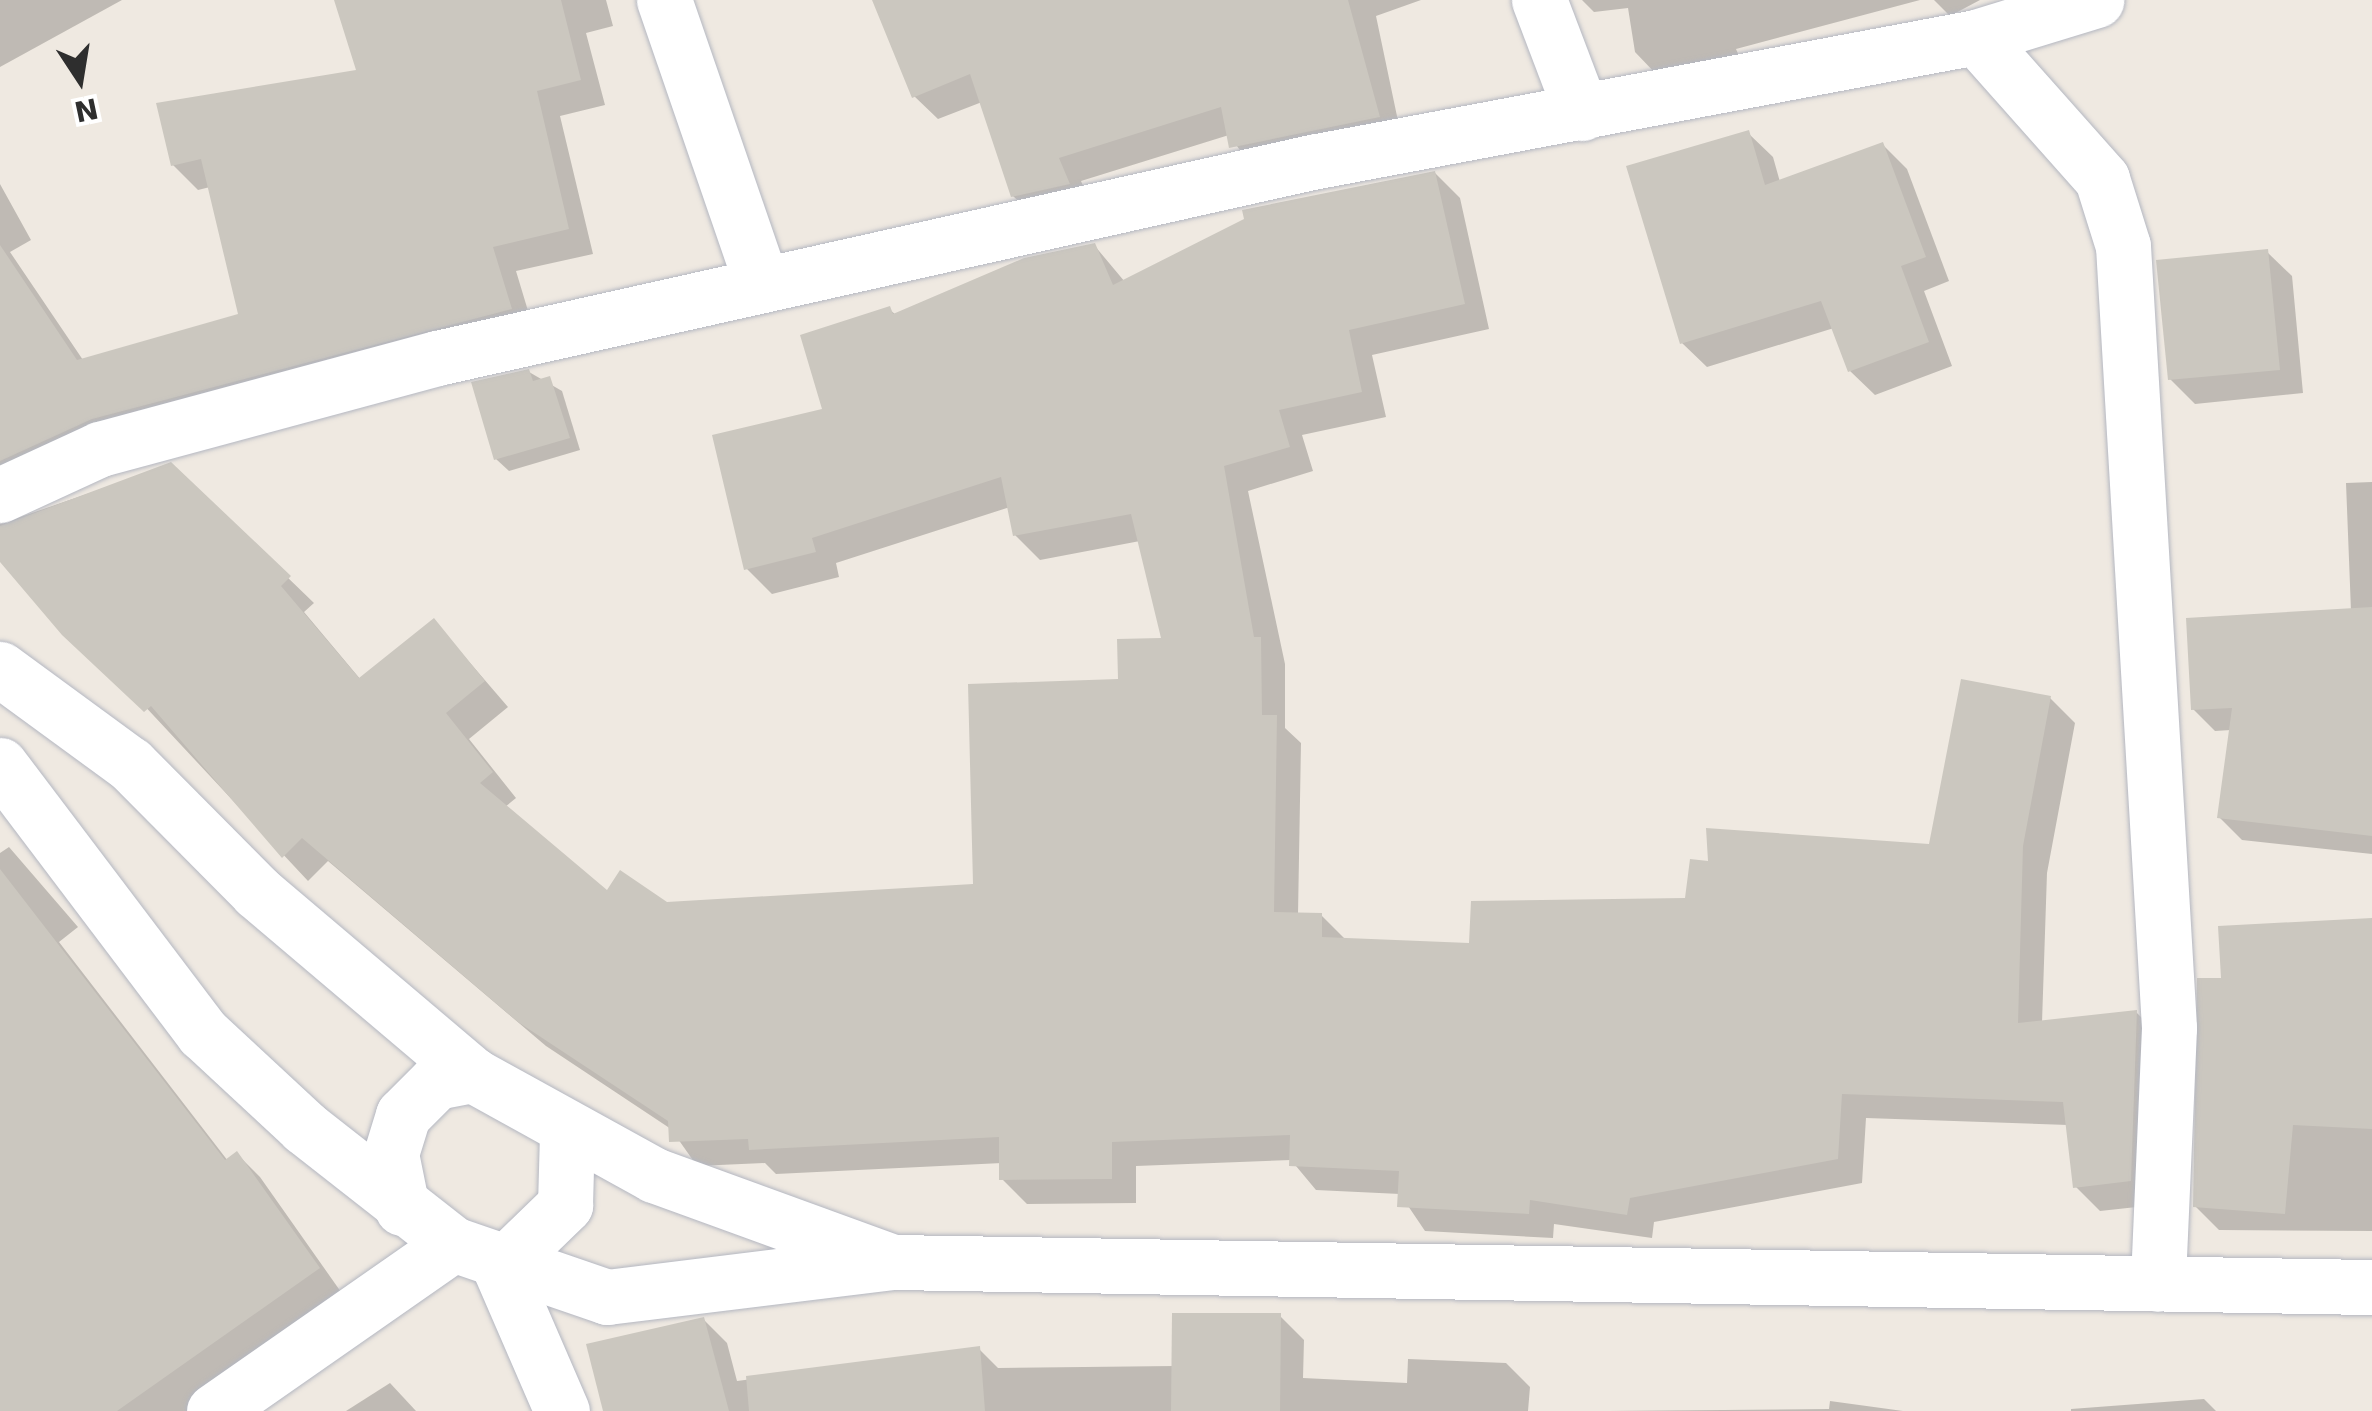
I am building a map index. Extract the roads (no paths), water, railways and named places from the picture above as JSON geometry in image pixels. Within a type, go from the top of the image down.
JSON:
[{"type":"street","points":[[664,0],[762,285]]},
{"type":"street","points":[[1539,0],[1582,114]]},
{"type":"street","points":[[0,495],[100,449],[437,358],[1312,162],[1976,38],[2096,0]]},
{"type":"street","points":[[1976,38],[2102,179],[2123,246],[2169,1028],[2158,1284]]},
{"type":"street","points":[[0,669],[130,764],[258,892],[473,1075],[567,1134],[893,1262]]},
{"type":"street","points":[[0,765],[204,1033],[402,1208],[476,1256],[607,1297],[893,1262],[2372,1287]]},
{"type":"street","points":[[402,1208],[391,1154],[403,1115],[436,1082],[473,1075]]},
{"type":"street","points":[[214,1411],[565,1205],[567,1134]]},
{"type":"street","points":[[476,1256],[562,1411]]}]
